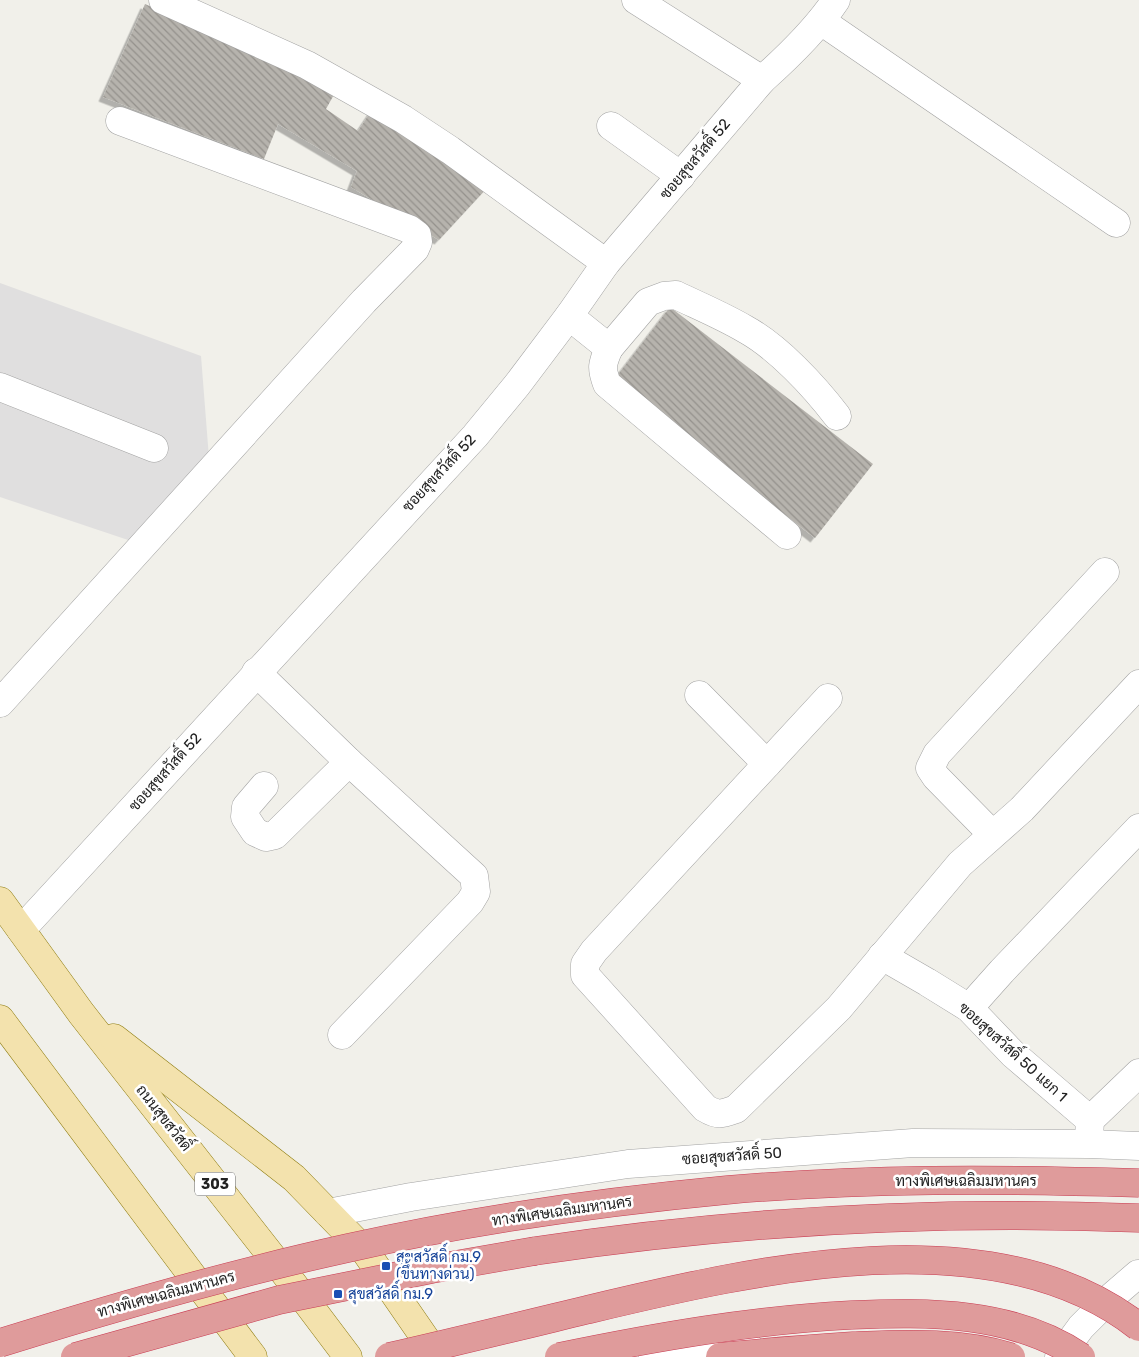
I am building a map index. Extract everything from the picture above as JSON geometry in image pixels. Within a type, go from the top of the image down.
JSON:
[{"type":"highway","name":"ทางพิเศษเฉลิมมหานคร","points":[[0,1342],[163,1294],[270,1266],[415,1234],[574,1208],[727,1190],[862,1182],[996,1180],[1139,1183]]},
{"type":"highway","points":[[75,1357],[279,1300],[432,1269],[602,1241],[735,1227],[860,1219],[1002,1215],[1139,1218]]},
{"type":"highway","points":[[389,1357],[745,1275],[807,1266],[871,1262],[912,1261],[969,1264],[1026,1273],[1083,1292],[1139,1327]]},
{"type":"highway","points":[[559,1357],[682,1333],[764,1322],[841,1316],[920,1314],[964,1317],[1014,1326],[1041,1335],[1081,1357]]},
{"type":"highway","points":[[720,1357],[815,1348],[907,1344],[960,1347],[990,1351],[1011,1357]]},
{"type":"main road","name":"ถนนสุขสวัสดิ์","points":[[0,901],[81,1013],[284,1272],[348,1357]]},
{"type":"main road","points":[[81,1013],[294,1178],[365,1251],[438,1357]]},
{"type":"main road","points":[[0,1019],[253,1357]]},
{"type":"street","points":[[163,0],[306,65],[402,119],[450,150],[606,263]]},
{"type":"street","points":[[636,0],[762,80]]},
{"type":"street","points":[[829,10],[1116,223]]},
{"type":"street","name":"ซอยสุขสวัสดิ์ 52","points":[[21,930],[256,672],[475,436],[517,385],[606,263],[762,80],[782,62],[829,10]]},
{"type":"street","points":[[0,703],[364,300],[415,249],[418,242],[417,235],[409,229],[120,121]]},
{"type":"street","points":[[611,126],[681,176]]},
{"type":"street","points":[[787,535],[606,384],[602,372],[608,348],[648,302],[664,296],[676,295],[746,330],[780,354],[818,391],[837,416]]},
{"type":"street","points":[[569,316],[608,348]]},
{"type":"street","points":[[0,387],[154,448]]},
{"type":"street","points":[[992,834],[936,777],[930,768],[937,754],[1105,572]]},
{"type":"street","points":[[256,672],[349,762],[474,876],[476,892],[470,902],[342,1035]]},
{"type":"street","points":[[828,698],[585,964],[586,975],[705,1108],[714,1114],[723,1114],[736,1109],[839,1008],[960,864],[1022,809],[1139,684]]},
{"type":"street","points":[[699,695],[767,764]]},
{"type":"street","points":[[264,786],[246,807],[245,817],[255,832],[266,837],[275,835],[349,762]]},
{"type":"street","points":[[969,1008],[1139,828]]},
{"type":"street","name":"ฃอยสุขสวัสดิ์ 50 แยก 1","points":[[882,956],[969,1008],[1090,1132]]},
{"type":"street","points":[[1090,1132],[1139,1073]]},
{"type":"street","name":"ซอยสุขสวัสดิ์ 50","points":[[328,1213],[411,1197],[628,1164],[1090,1132],[1139,1146]]},
{"type":"street","points":[[1059,1357],[1081,1327],[1109,1299],[1139,1274]]},
{"type":"street","points":[[653,1357],[691,1346],[732,1345],[776,1357]]},
{"type":"shaded area","points":[[0,283],[201,356],[210,471],[146,546],[0,497]]},
{"type":"building","points":[[145,4],[336,91],[326,109],[358,131],[372,110],[488,187],[439,240],[351,187],[357,171],[278,124],[264,159],[103,97]]},
{"type":"building","points":[[670,307],[873,464],[815,538],[613,381]]},
{"type":"place","name":"สุขสวัสดิ์ กม.9 (ขึ้นทางด่วน)","points":[[386,1266]]},
{"type":"place","name":"สุขสวัสดิ์ กม.9","points":[[338,1294]]}]
